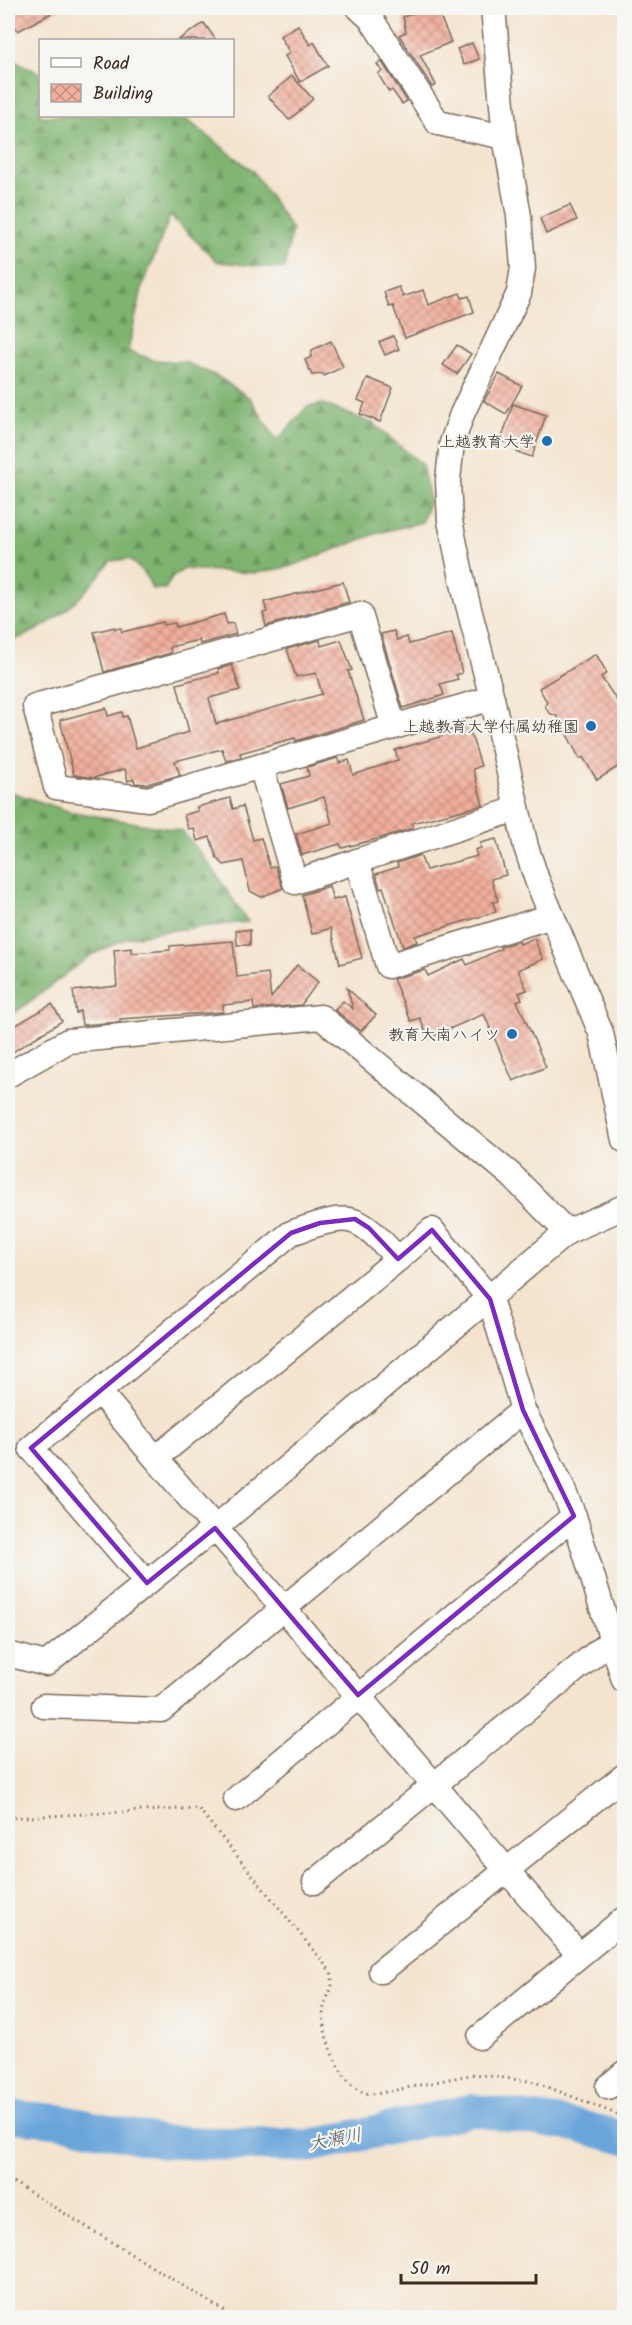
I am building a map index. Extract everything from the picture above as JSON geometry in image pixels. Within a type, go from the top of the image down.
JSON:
[{"type":"street","points":[[359,8],[371,19],[438,123],[505,137]]},
{"type":"street","points":[[493,8],[505,137],[519,216],[524,268],[519,294],[462,414],[452,443],[448,480],[450,521],[526,847],[601,1033],[624,1140]]},
{"type":"street","points":[[394,727],[360,614],[34,706],[56,787],[148,799],[394,727],[492,698]]},
{"type":"street","points":[[261,766],[295,882],[518,809]]},
{"type":"street","points":[[357,861],[388,966],[552,915]]},
{"type":"street","points":[[8,1075],[68,1041],[321,1017],[511,1175],[567,1232]]},
{"type":"street","points":[[8,1654],[46,1664],[215,1528],[567,1232],[624,1208]]},
{"type":"street","points":[[147,1583],[31,1448],[291,1233],[339,1218],[355,1219],[369,1228],[398,1259]]},
{"type":"street","points":[[156,1458],[432,1230],[490,1299],[523,1410],[558,1478],[574,1516],[624,1680]]},
{"type":"street","points":[[100,1393],[579,1954]]},
{"type":"street","points":[[44,1706],[161,1710],[523,1410]]},
{"type":"street","points":[[236,1798],[574,1516]]},
{"type":"street","points":[[315,1882],[433,1783],[612,1640]]},
{"type":"street","points":[[381,1971],[624,1776]]},
{"type":"street","points":[[480,2037],[624,1918]]},
{"type":"path","points":[[8,1818],[198,1808],[331,1972],[334,1986],[324,2008],[326,2040],[341,2072],[361,2092],[376,2094],[474,2074],[535,2082],[624,2117]]},
{"type":"path","points":[[8,2179],[236,2318]]},
{"type":"highlighted area","points":[[355,1219],[369,1228],[398,1259],[432,1230],[490,1299],[523,1410],[574,1516],[358,1695],[215,1528],[147,1583],[31,1448],[273,1246],[291,1233],[320,1223]]},
{"type":"green space","points":[[8,58],[39,73],[39,117],[183,117],[253,171],[292,230],[284,269],[218,262],[170,216],[142,288],[128,351],[153,360],[185,362],[218,377],[250,398],[277,441],[307,407],[323,404],[374,424],[422,465],[430,500],[422,522],[378,533],[289,567],[256,573],[184,569],[172,578],[165,589],[152,589],[146,575],[129,559],[110,561],[66,610],[39,629],[8,642]]},
{"type":"green space","points":[[8,791],[68,811],[182,831],[213,869],[248,922],[164,931],[127,938],[91,955],[8,1018]]},
{"type":"building","points":[[8,8],[61,8],[18,31],[16,28],[8,32]]},
{"type":"building","points":[[426,8],[433,8],[437,15],[439,14],[451,42],[420,55],[436,85],[432,87],[399,35],[406,32],[403,17]]},
{"type":"building","points":[[204,23],[215,39],[180,39]]},
{"type":"building","points":[[298,25],[310,45],[314,42],[328,66],[300,82],[285,56],[290,53],[280,36]]},
{"type":"building","points":[[472,43],[479,59],[464,65],[457,49]]},
{"type":"building","points":[[382,62],[407,101],[402,104],[392,90],[389,92],[378,74],[382,71],[377,64]]},
{"type":"building","points":[[292,76],[313,99],[289,120],[268,96]]},
{"type":"building","points":[[570,205],[577,220],[546,234],[540,218]]},
{"type":"building","points":[[399,287],[403,297],[423,290],[428,305],[460,293],[462,298],[469,296],[474,312],[405,338],[393,306],[389,307],[384,292]]},
{"type":"building","points":[[393,336],[399,349],[385,355],[379,342]]},
{"type":"building","points":[[331,341],[343,367],[324,376],[323,374],[312,375],[305,360],[311,357],[312,350]]},
{"type":"building","points":[[457,345],[471,354],[457,374],[443,365]]},
{"type":"building","points":[[499,374],[522,386],[506,414],[484,401]]},
{"type":"building","points":[[368,378],[393,388],[380,422],[360,414],[365,403],[358,400]]},
{"type":"building","points":[[513,404],[546,415],[532,457],[517,452],[518,446],[501,441]]},
{"type":"building","points":[[343,582],[349,602],[266,626],[263,613],[267,612],[264,602]]},
{"type":"building","points":[[224,614],[227,624],[233,623],[236,634],[200,644],[199,640],[170,647],[171,653],[104,672],[94,632],[115,627],[115,629],[121,628],[122,632],[163,622],[164,625],[175,623],[176,627]]},
{"type":"building","points":[[394,631],[397,640],[407,637],[409,644],[452,633],[462,673],[456,675],[458,679],[440,684],[444,695],[403,708],[381,634]]},
{"type":"building","points":[[320,640],[321,646],[341,640],[352,670],[348,671],[364,720],[296,741],[295,738],[240,753],[241,757],[226,761],[222,749],[175,761],[180,775],[147,784],[135,783],[134,779],[128,781],[125,769],[93,778],[74,775],[60,720],[106,708],[108,716],[122,712],[123,717],[127,716],[136,748],[189,732],[177,684],[219,673],[218,669],[232,665],[240,690],[209,698],[216,724],[322,694],[316,673],[296,677],[287,649]]},
{"type":"building","points":[[596,654],[607,673],[601,677],[624,711],[624,763],[597,780],[583,757],[580,759],[557,716],[549,713],[545,706],[547,702],[539,688]]},
{"type":"building","points":[[468,725],[481,766],[473,769],[483,805],[412,823],[413,828],[384,837],[342,848],[340,844],[302,855],[296,834],[332,823],[324,797],[288,808],[281,784],[309,776],[307,767],[338,758],[339,763],[349,760],[353,775],[398,760],[395,750],[443,736],[442,733]]},
{"type":"building","points":[[230,798],[233,809],[243,806],[253,840],[261,838],[270,868],[275,866],[283,888],[261,897],[250,891],[243,861],[224,865],[217,858],[210,837],[197,841],[194,828],[188,829],[184,815],[198,811],[197,807]]},
{"type":"building","points":[[496,839],[506,875],[491,879],[498,901],[493,902],[496,912],[415,936],[417,942],[403,947],[383,887],[380,888],[376,874],[398,867],[397,863],[420,855],[426,870],[477,856],[475,850],[481,848],[480,843]]},
{"type":"building","points":[[329,886],[333,900],[345,897],[362,958],[340,964],[331,928],[312,934],[302,895]]},
{"type":"building","points":[[236,930],[250,930],[250,945],[237,945]]},
{"type":"building","points":[[534,938],[543,959],[518,970],[527,990],[519,993],[522,999],[517,1001],[546,1067],[513,1081],[484,1014],[428,1038],[420,1018],[411,1021],[393,979],[425,970],[428,976],[464,959],[467,965],[501,949],[500,947],[519,941],[520,944]]},
{"type":"building","points":[[233,941],[237,977],[268,973],[271,998],[297,965],[318,982],[301,1005],[254,1009],[253,1002],[223,1005],[223,1012],[120,1019],[120,1022],[82,1025],[80,1011],[76,1013],[73,991],[117,986],[114,950],[132,948],[132,953],[170,950],[170,946]]},
{"type":"building","points":[[347,988],[376,1015],[361,1031],[335,1010],[343,1001],[353,1009]]},
{"type":"building","points":[[52,1004],[62,1021],[8,1055],[8,1017],[13,1027]]},
{"type":"waterway","name":"大瀬川","points":[[8,2116],[61,2121],[162,2142],[311,2146],[472,2110],[578,2126],[624,2138]]},
{"type":"place","name":"上越教育大学","points":[[547,441]]},
{"type":"place","name":"上越教育大学付属幼稚園","points":[[591,726]]},
{"type":"place","name":"教育大南ハイツ","points":[[512,1034]]}]
